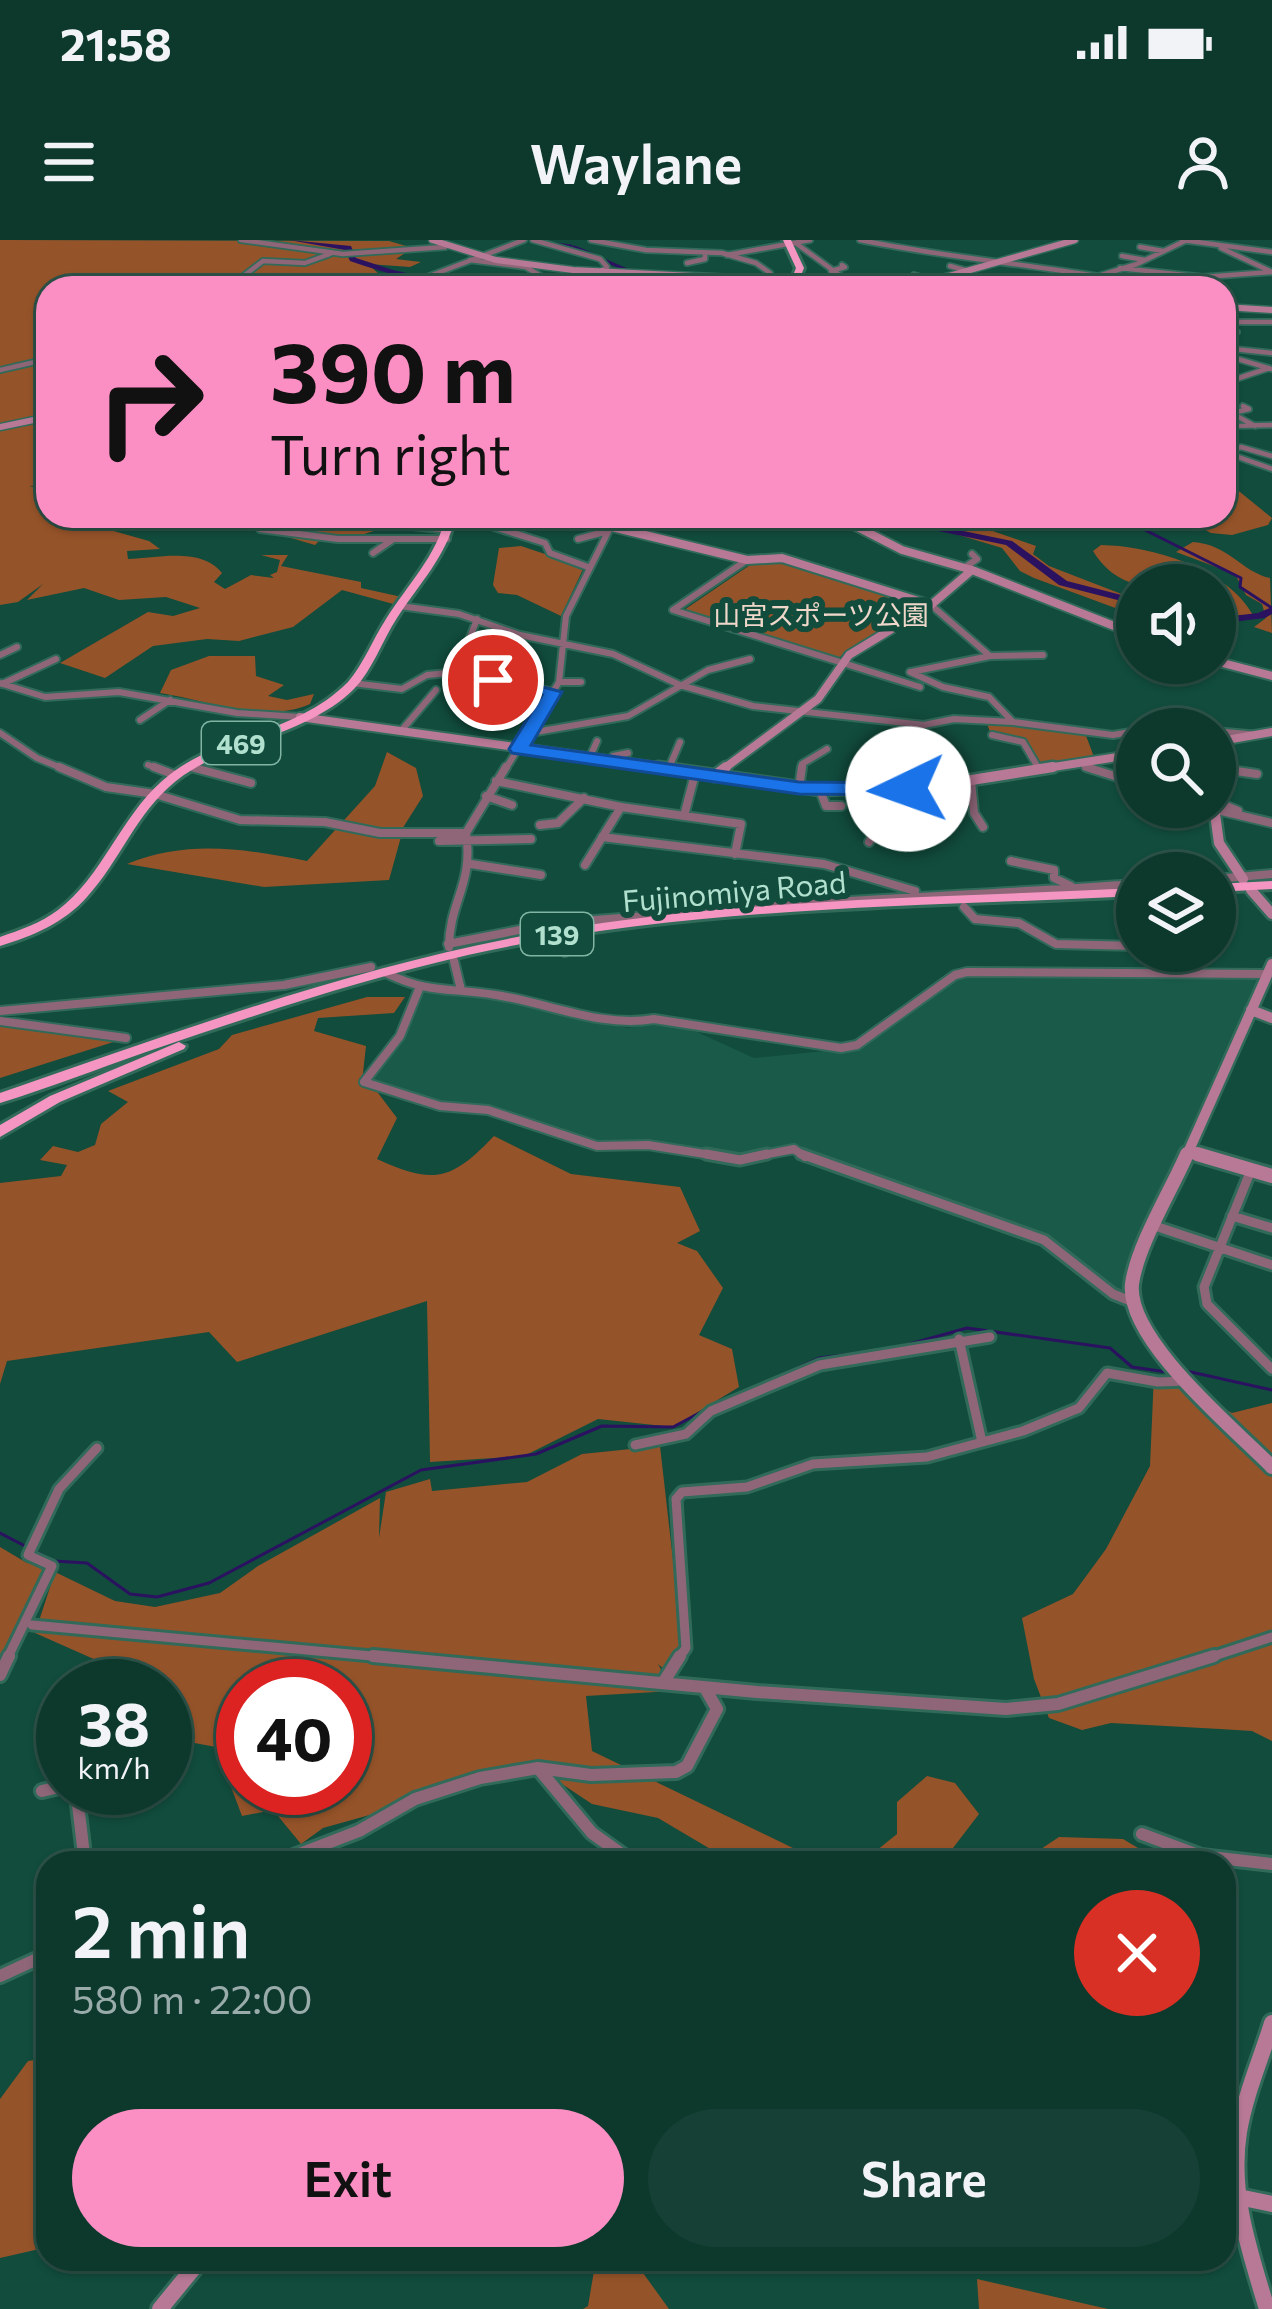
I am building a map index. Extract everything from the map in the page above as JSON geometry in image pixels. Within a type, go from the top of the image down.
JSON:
[{"type":"highway","points":[[789,243],[800,268],[797,276]]},
{"type":"highway","name":"469","points":[[0,942],[41,928],[71,910],[155,794],[175,775],[204,754],[300,717],[352,683],[400,605],[434,565],[451,528]]},
{"type":"highway","points":[[1236,884],[1272,885]]},
{"type":"highway","name":"Fujinomiya Road","points":[[0,1094],[368,971],[524,940],[655,922],[1116,889]]},
{"type":"highway","points":[[0,1132],[91,1084],[368,971]]},
{"type":"street","points":[[241,240],[278,249],[335,252],[445,247]]},
{"type":"street","points":[[432,240],[473,258],[526,267],[540,276]]},
{"type":"street","points":[[432,276],[524,240]]},
{"type":"street","points":[[533,240],[568,246],[602,260],[608,267],[591,276]]},
{"type":"street","points":[[595,240],[631,249],[726,255],[756,263],[767,269],[766,276]]},
{"type":"street","points":[[744,240],[763,246]]},
{"type":"street","points":[[775,240],[789,243],[838,276]]},
{"type":"street","points":[[726,255],[810,240]]},
{"type":"street","points":[[860,240],[943,257],[1096,276],[1185,240],[1272,252]]},
{"type":"street","points":[[957,276],[1076,240]]},
{"type":"street","points":[[1210,244],[1272,272]]},
{"type":"street","points":[[687,263],[705,259],[717,246]]},
{"type":"street","points":[[1140,248],[1162,251]]},
{"type":"street","points":[[602,260],[631,249]]},
{"type":"street","points":[[244,276],[263,261],[305,262],[335,252]]},
{"type":"street","points":[[1122,256],[1145,260]]},
{"type":"street","points":[[473,258],[636,275],[701,276]]},
{"type":"street","points":[[756,263],[772,260]]},
{"type":"street","points":[[831,271],[845,267],[842,265]]},
{"type":"street","points":[[950,266],[968,272]]},
{"type":"street","points":[[1120,268],[1195,276]]},
{"type":"street","points":[[1218,276],[1272,272]]},
{"type":"street","points":[[1236,316],[1272,310]]},
{"type":"street","points":[[1236,319],[1272,322]]},
{"type":"street","points":[[1236,349],[1272,352]]},
{"type":"street","points":[[1236,352],[1271,368]]},
{"type":"street","points":[[0,370],[36,362]]},
{"type":"street","points":[[1236,379],[1271,368]]},
{"type":"street","points":[[1236,381],[1244,383]]},
{"type":"street","points":[[1236,410],[1249,409],[1243,406]]},
{"type":"street","points":[[1236,415],[1255,425]]},
{"type":"street","points":[[1264,417],[1271,425]]},
{"type":"street","points":[[0,427],[36,420]]},
{"type":"street","points":[[1236,426],[1271,425]]},
{"type":"street","points":[[1236,448],[1272,456]]},
{"type":"street","points":[[1236,456],[1272,469]]},
{"type":"street","points":[[260,528],[312,537],[392,540],[440,528]]},
{"type":"street","points":[[500,528],[544,543],[550,553],[588,567]]},
{"type":"street","points":[[857,528],[882,542],[968,569],[1116,626]]},
{"type":"street","points":[[578,539],[606,529],[747,560],[797,561],[931,605],[990,656]]},
{"type":"street","points":[[606,529],[566,616],[559,682],[466,836],[471,864],[449,947],[557,929],[920,893],[1116,888]]},
{"type":"street","points":[[882,542],[890,534]]},
{"type":"street","points":[[373,553],[392,540]]},
{"type":"street","points":[[714,776],[830,688],[837,665],[931,605],[977,560],[973,554]]},
{"type":"street","points":[[747,560],[673,610],[837,665],[920,687]]},
{"type":"street","points":[[400,605],[477,619],[628,660],[686,687],[753,706],[896,718],[924,725],[954,719],[1116,734]]},
{"type":"street","points":[[470,670],[468,643],[477,619]]},
{"type":"street","points":[[495,641],[503,629]]},
{"type":"street","points":[[0,655],[17,647]]},
{"type":"street","points":[[896,680],[910,672],[990,656],[1042,655]]},
{"type":"street","points":[[1,684],[56,659]]},
{"type":"street","points":[[530,733],[624,718],[686,687],[725,659],[749,659]]},
{"type":"street","points":[[1236,667],[1272,676]]},
{"type":"street","points":[[352,683],[402,689],[427,675],[470,670],[480,677],[553,692]]},
{"type":"street","points":[[910,672],[943,687],[989,697],[1013,722]]},
{"type":"street","points":[[559,682],[581,682]]},
{"type":"street","points":[[1,684],[45,697],[119,692],[820,790],[864,792],[1116,757]]},
{"type":"street","points":[[401,731],[436,690]]},
{"type":"street","points":[[140,720],[170,700]]},
{"type":"street","points":[[1247,724],[1266,733]]},
{"type":"street","points":[[1236,731],[1266,733]]},
{"type":"street","points":[[0,733],[37,758],[106,788],[155,794],[248,821],[325,822],[380,832],[531,839]]},
{"type":"street","points":[[1236,738],[1266,733]]},
{"type":"street","points":[[992,735],[1023,742],[1039,769]]},
{"type":"street","points":[[589,759],[597,741]]},
{"type":"street","points":[[668,770],[680,742]]},
{"type":"street","points":[[786,802],[802,764],[827,749]]},
{"type":"street","points":[[610,762],[613,756],[628,753]]},
{"type":"street","points":[[1081,762],[1116,777]]},
{"type":"street","points":[[148,765],[175,775]]},
{"type":"street","points":[[190,767],[251,783]]},
{"type":"street","points":[[1236,771],[1257,774]]},
{"type":"street","points":[[1094,781],[1100,772]]},
{"type":"street","points":[[684,816],[695,774]]},
{"type":"street","points":[[970,780],[974,813],[983,826]]},
{"type":"street","points":[[496,781],[621,808],[741,824],[735,854]]},
{"type":"street","points":[[820,790],[826,806]]},
{"type":"street","points":[[864,792],[876,832],[869,842]]},
{"type":"street","points":[[486,796],[512,805]]},
{"type":"street","points":[[540,825],[558,823],[584,798]]},
{"type":"street","points":[[813,808],[841,806]]},
{"type":"street","points":[[585,865],[621,808]]},
{"type":"street","points":[[1236,811],[1272,821]]},
{"type":"street","points":[[1217,828],[1220,842],[1242,877]]},
{"type":"street","points":[[439,841],[466,836]]},
{"type":"street","points":[[602,837],[692,844],[824,864],[920,893]]},
{"type":"street","points":[[763,857],[766,846]]},
{"type":"street","points":[[1011,861],[1054,870],[1054,878],[1076,889]]},
{"type":"street","points":[[471,864],[541,875]]},
{"type":"street","points":[[1236,879],[1272,874]]},
{"type":"street","points":[[1251,890],[1272,914]]},
{"type":"street","points":[[964,907],[975,919],[1019,923],[1056,944],[1116,945]]},
{"type":"street","points":[[557,929],[565,952]]},
{"type":"street","points":[[454,961],[461,974],[461,990]]},
{"type":"street","points":[[386,973],[419,988],[461,990],[623,1024],[654,1019],[841,1048],[857,1045],[955,975],[974,969],[1050,974],[1116,972]]},
{"type":"street","points":[[1236,969],[1270,969],[1132,1278],[1133,1302],[1140,1321],[1189,1381],[1272,1467]]},
{"type":"street","points":[[0,1011],[284,986],[368,971]]},
{"type":"street","points":[[419,988],[400,1036],[364,1082],[440,1106],[488,1110],[597,1146],[647,1145],[740,1160],[794,1149],[809,1161],[1044,1240],[1112,1294],[1133,1302]]},
{"type":"street","points":[[1251,1010],[1272,1018]]},
{"type":"street","points":[[0,1021],[126,1038]]},
{"type":"street","points":[[1188,1152],[1272,1176]]},
{"type":"street","points":[[1251,1170],[1204,1287],[1207,1304],[1272,1369]]},
{"type":"street","points":[[1232,1216],[1272,1228]]},
{"type":"street","points":[[1155,1226],[1272,1265]]},
{"type":"street","points":[[635,1445],[686,1434],[711,1411],[820,1365],[889,1357],[990,1336]]},
{"type":"street","points":[[959,1339],[982,1442]]},
{"type":"street","points":[[663,1683],[686,1648],[676,1499],[682,1492],[747,1486],[813,1464],[927,1456],[982,1442],[1079,1408],[1107,1373],[1173,1384],[1189,1381]]},
{"type":"street","points":[[0,1675],[52,1566],[28,1555],[56,1504],[59,1487],[91,1461],[97,1448]]},
{"type":"street","points":[[32,1625],[705,1687],[1023,1708],[1058,1704],[1126,1685],[1272,1637]]},
{"type":"street","points":[[307,1851],[359,1831],[415,1799],[480,1778],[538,1768],[591,1775],[676,1772],[687,1766],[717,1708],[705,1687]]},
{"type":"street","points":[[538,1768],[568,1810],[613,1851]]},
{"type":"street","points":[[79,1815],[84,1851]]},
{"type":"street","points":[[1142,1834],[1188,1851]]},
{"type":"street","points":[[1236,1860],[1272,1864]]},
{"type":"street","points":[[0,1976],[36,1960]]},
{"type":"street","points":[[1236,2157],[1272,2023]]},
{"type":"street","points":[[1236,2197],[1270,2207]]},
{"type":"street","points":[[1236,2212],[1267,2309]]},
{"type":"street","points":[[160,2309],[191,2271]]},
{"type":"shaded area","points":[[959,977],[1259,977],[1125,1299],[1044,1240],[794,1149],[740,1160],[629,1144],[597,1146],[371,1082],[423,992],[505,1001],[628,1028],[654,1023],[697,1032],[754,1058],[864,1047]]},
{"type":"green space","points":[[0,240],[389,241],[413,248],[396,259],[421,262],[410,267],[368,264],[381,276],[36,276],[36,486],[29,486],[36,488],[36,528],[112,528],[160,549],[127,551],[128,559],[179,556],[203,560],[222,573],[214,582],[225,589],[251,575],[274,578],[270,575],[277,572],[280,560],[261,555],[288,555],[281,566],[361,582],[361,588],[402,597],[397,605],[342,590],[293,627],[239,641],[207,639],[153,646],[105,678],[60,663],[148,612],[173,616],[200,608],[166,597],[119,600],[84,588],[27,600],[43,584],[18,602],[0,605]]},
{"type":"green space","points":[[1236,489],[1272,518],[1268,525],[1232,535],[1201,528],[1236,528]]},
{"type":"green space","points":[[984,528],[1036,546],[1033,554],[1049,566],[1116,592],[1116,608],[1020,571],[1002,548],[949,532]]},
{"type":"green space","points":[[260,529],[380,529],[352,538],[322,538],[315,545]]},
{"type":"green space","points":[[1193,542],[1205,544],[1270,578],[1272,633],[1254,627],[1266,618],[1262,604],[1246,595],[1236,576],[1236,564],[1208,564],[1176,552]]},
{"type":"green space","points":[[1101,545],[1121,546],[1188,564],[1116,564],[1116,575],[1093,551]]},
{"type":"green space","points":[[521,546],[584,567],[561,616],[517,595],[498,593],[493,585],[499,548]]},
{"type":"green space","name":"山宮スポーツ公園","points":[[783,560],[921,605],[835,660],[684,610],[753,563]]},
{"type":"green space","points":[[1236,594],[1241,599],[1253,615],[1236,615]]},
{"type":"green space","points":[[209,656],[255,656],[256,676],[284,685],[268,696],[287,700],[314,694],[310,704],[293,710],[256,711],[160,693],[171,670]]},
{"type":"green space","points":[[987,724],[1085,733],[1094,757],[1041,766],[1026,742],[991,734]]},
{"type":"green space","points":[[387,752],[416,768],[423,796],[404,826],[389,880],[264,887],[127,864],[194,849],[239,850],[307,861],[375,786]]},
{"type":"green space","points":[[367,997],[405,997],[394,1013],[318,1018],[314,1031],[366,1046],[363,1073],[397,1118],[377,1159],[413,1173],[441,1174],[466,1162],[494,1136],[571,1174],[680,1187],[700,1231],[677,1243],[697,1251],[723,1288],[699,1335],[732,1349],[739,1387],[673,1427],[598,1419],[524,1456],[430,1462],[427,1301],[237,1362],[209,1332],[7,1361],[0,1384],[0,1183],[61,1176],[67,1165],[40,1160],[53,1146],[78,1152],[95,1145],[101,1124],[128,1102],[108,1091],[219,1049],[232,1035]]},
{"type":"green space","points":[[0,1023],[15,1027],[126,1038],[0,1078]]},
{"type":"green space","points":[[1154,1374],[1232,1413],[1272,1403],[1272,1741],[1252,1731],[1220,1729],[1111,1723],[1082,1730],[1049,1718],[1034,1679],[1022,1618],[1073,1594],[1106,1549],[1150,1466]]},
{"type":"green space","points":[[660,1446],[683,1648],[666,1671],[658,1664],[673,1691],[586,1696],[592,1751],[799,1851],[714,1851],[658,1818],[592,1804],[538,1768],[372,1814],[372,1659],[216,1659],[216,1747],[192,1743],[192,1659],[94,1659],[35,1633],[55,1572],[115,1601],[155,1607],[220,1593],[258,1566],[380,1498],[379,1538],[386,1492],[430,1479],[432,1491],[527,1482],[582,1454]]},
{"type":"green space","points":[[0,1547],[27,1563],[52,1566],[0,1673]]},
{"type":"green space","points":[[927,1776],[955,1783],[979,1814],[953,1848],[964,1851],[876,1851],[897,1834],[897,1802]]},
{"type":"green space","points":[[277,1815],[370,1815],[323,1828],[301,1844]]},
{"type":"green space","points":[[1059,1837],[1123,1839],[1143,1851],[1038,1851]]},
{"type":"green space","points":[[36,2060],[36,2250],[0,2258],[0,2099],[28,2061]]},
{"type":"green space","points":[[594,2271],[642,2271],[669,2309],[583,2309],[588,2306]]},
{"type":"green space","points":[[977,2279],[1108,2309],[979,2309]]},
{"type":"waterway","points":[[293,240],[348,248],[353,259],[411,276]]},
{"type":"waterway","points":[[555,244],[571,246]]},
{"type":"waterway","points":[[574,247],[594,255]]},
{"type":"waterway","points":[[606,261],[627,270]]},
{"type":"waterway","points":[[939,528],[1009,543],[1063,583],[1116,597]]},
{"type":"waterway","points":[[1141,528],[1241,578],[1240,587],[1272,608]]},
{"type":"waterway","points":[[1236,619],[1272,610]]},
{"type":"waterway","points":[[736,1396],[819,1358],[892,1349],[967,1328],[1110,1348],[1132,1367],[1167,1372]]},
{"type":"waterway","points":[[1182,1370],[1272,1390]]},
{"type":"waterway","points":[[0,1533],[54,1561],[87,1563],[130,1594],[157,1597],[209,1583],[421,1470],[536,1454],[602,1426],[673,1427],[705,1410]]},
{"type":"route","points":[[493,680],[553,692],[518,749],[799,788],[908,789]]}]
